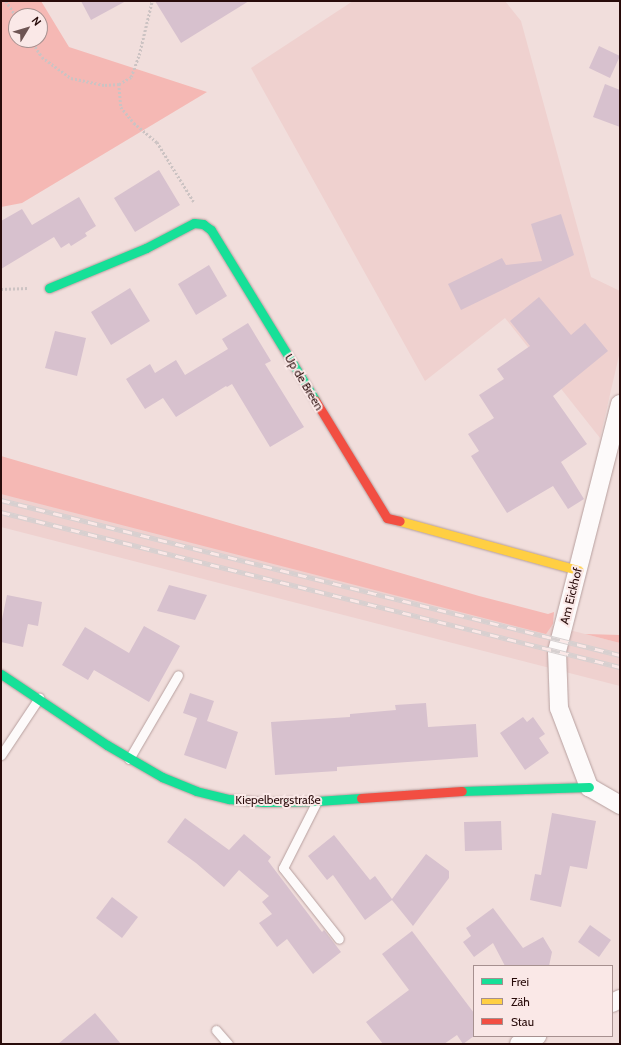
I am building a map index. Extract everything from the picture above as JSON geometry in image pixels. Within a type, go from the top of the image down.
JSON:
[{"type":"street","points":[[49,288],[146,248],[194,223],[203,224]]},
{"type":"street","name":"Up de Breen","points":[[203,224],[211,230],[387,518],[578,570]]},
{"type":"street","name":"Am Eickhof","points":[[589,788],[559,708],[557,651],[620,404]]},
{"type":"street","name":"Kiepelbergstraße","points":[[1,674],[39,698],[107,746],[129,759],[162,777],[196,791],[229,800],[264,802],[317,801],[433,792],[589,788]]},
{"type":"street","points":[[589,788],[620,805]]},
{"type":"street","points":[[519,1044],[535,1037]]},
{"type":"lane","points":[[129,759],[178,675]]},
{"type":"lane","points":[[1,755],[39,698]]},
{"type":"lane","points":[[317,801],[283,868],[339,939]]},
{"type":"lane","points":[[216,1030],[228,1044]]},
{"type":"path","points":[[36,48],[42,57],[71,78],[105,84],[118,84],[131,77],[139,55],[152,1]]},
{"type":"path","points":[[118,84],[121,107],[134,123],[157,142],[195,203],[203,224]]},
{"type":"path","points":[[1,289],[19,287]]},
{"type":"shaded area","points":[[1,1],[41,1],[45,8],[8,8],[8,48],[48,48],[48,12],[69,47],[207,92],[22,203],[1,207]]},
{"type":"shaded area","points":[[353,1],[505,1],[521,21],[591,277],[620,291],[620,351],[600,438],[505,318],[425,381],[251,68]]},
{"type":"shaded area","points":[[1,456],[479,596],[548,614],[554,612],[553,624],[546,634],[1,494]]},
{"type":"shaded area","points":[[1,484],[620,643],[620,686],[1,527]]},
{"type":"shaded area","points":[[585,634],[620,635],[620,643]]},
{"type":"building","points":[[81,1],[126,1],[91,20]]},
{"type":"building","points":[[155,1],[249,1],[181,43]]},
{"type":"building","points":[[599,46],[620,56],[610,78],[589,68]]},
{"type":"building","points":[[605,84],[620,90],[620,127],[593,117]]},
{"type":"building","points":[[159,170],[180,205],[135,232],[114,198]]},
{"type":"building","points":[[79,197],[96,226],[85,233],[87,236],[71,246],[69,243],[61,248],[54,237],[1,269],[1,221],[22,209],[32,225]]},
{"type":"building","points":[[561,214],[574,255],[461,310],[448,284],[502,258],[506,265],[542,261],[531,224]]},
{"type":"building","points":[[209,265],[227,296],[196,315],[178,284]]},
{"type":"building","points":[[130,288],[150,321],[111,345],[91,312]]},
{"type":"building","points":[[539,297],[571,335],[585,323],[608,351],[553,396],[587,444],[561,462],[584,499],[568,509],[553,486],[507,513],[471,456],[479,451],[468,434],[494,418],[479,395],[504,379],[497,369],[530,346],[510,321]]},
{"type":"building","points":[[248,323],[271,361],[265,364],[304,427],[270,447],[232,384],[227,387],[226,386],[176,417],[163,398],[145,409],[126,379],[150,364],[155,373],[176,360],[185,375],[228,349],[222,339]]},
{"type":"building","points":[[55,331],[86,338],[77,376],[45,368]]},
{"type":"building","points":[[169,585],[207,595],[195,620],[157,611]]},
{"type":"building","points":[[7,595],[42,602],[38,626],[28,624],[23,647],[1,642],[1,624]]},
{"type":"building","points":[[144,626],[180,646],[149,702],[94,670],[88,680],[62,665],[85,627],[129,653]]},
{"type":"building","points":[[190,693],[214,701],[207,721],[238,732],[226,769],[184,755],[197,718],[183,713]]},
{"type":"building","points":[[426,703],[428,727],[476,724],[478,757],[337,767],[337,771],[275,775],[271,722],[350,717],[350,714],[396,710],[395,705]]},
{"type":"building","points":[[523,717],[527,722],[533,717],[545,734],[539,738],[549,753],[525,770],[500,733]]},
{"type":"building","points":[[552,813],[596,821],[587,869],[570,866],[561,907],[530,900],[535,874],[541,875]]},
{"type":"building","points":[[185,818],[229,850],[244,834],[271,857],[268,861],[322,932],[324,930],[341,952],[313,974],[287,939],[277,947],[259,923],[272,914],[262,902],[269,896],[239,870],[224,887],[196,863],[167,842]]},
{"type":"building","points":[[501,821],[502,850],[465,851],[464,822]]},
{"type":"building","points":[[334,835],[370,880],[375,876],[392,899],[426,854],[449,871],[449,878],[413,926],[392,900],[365,920],[333,875],[327,880],[308,856]]},
{"type":"building","points":[[112,897],[138,917],[122,938],[96,918]]},
{"type":"building","points":[[493,908],[523,948],[543,937],[552,952],[549,965],[504,965],[493,943],[474,957],[463,942],[471,936],[466,928]]},
{"type":"building","points":[[590,925],[611,940],[599,957],[578,942]]},
{"type":"building","points":[[412,931],[473,1012],[473,1037],[463,1044],[457,1035],[444,1044],[383,1044],[366,1022],[409,990],[382,954]]},
{"type":"building","points":[[95,1013],[121,1044],[58,1044]]},
{"type":"railway","points":[[1,500],[620,655]]},
{"type":"railway","points":[[1,512],[620,667]]},
{"type":"traffic: fast","points":[[49,288],[146,248],[194,223],[203,224],[211,230],[315,400]]},
{"type":"traffic: fast","points":[[1,674],[107,745],[162,777],[196,791],[229,799],[264,802],[361,798]]},
{"type":"traffic: fast","points":[[462,791],[589,787]]},
{"type":"traffic: slow","points":[[400,521],[578,570]]},
{"type":"traffic: jam","points":[[315,400],[387,518],[400,521]]},
{"type":"traffic: jam","points":[[361,798],[462,791]]}]
